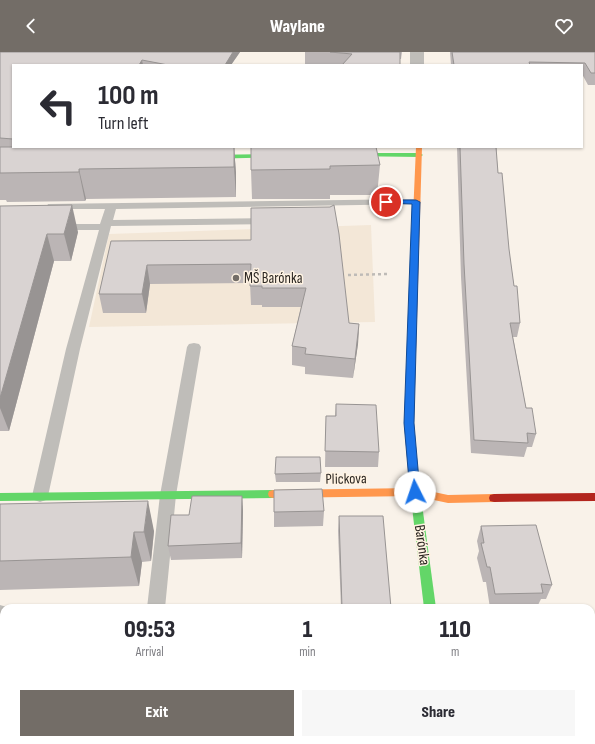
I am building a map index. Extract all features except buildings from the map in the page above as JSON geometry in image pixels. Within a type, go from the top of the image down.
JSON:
[{"type":"street","points":[[417,52],[417,64]]},
{"type":"street","points":[[337,156],[420,151]]},
{"type":"street","name":"Barónka","points":[[420,151],[416,202],[409,423],[415,492],[429,604]]},
{"type":"street","points":[[197,157],[291,156]]},
{"type":"street","name":"Plickova","points":[[0,498],[40,496],[415,492],[448,499],[595,497]]},
{"type":"lane","points":[[40,206],[416,202]]},
{"type":"lane","points":[[40,496],[73,349],[111,205]]},
{"type":"lane","points":[[45,228],[281,221]]},
{"type":"lane","points":[[156,604],[168,495],[194,347]]},
{"type":"path","points":[[348,275],[389,274]]},
{"type":"shaded area","name":"MŠ Barónka","points":[[371,225],[375,322],[89,327],[109,234]]},
{"type":"traffic: fast","points":[[347,155],[420,155]]},
{"type":"traffic: fast","points":[[205,157],[281,156]]},
{"type":"traffic: fast","points":[[414,482],[429,604]]},
{"type":"traffic: fast","points":[[0,497],[273,494]]},
{"type":"traffic: slow","points":[[414,482],[409,423],[419,148]]},
{"type":"traffic: slow","points":[[273,494],[415,492],[448,499],[494,498]]},
{"type":"traffic: jam","points":[[494,498],[595,497]]},
{"type":"place","name":"MŠ Barónka","points":[[236,278]]},
{"type":"route","points":[[386,202],[416,202],[409,423],[415,492]]}]
